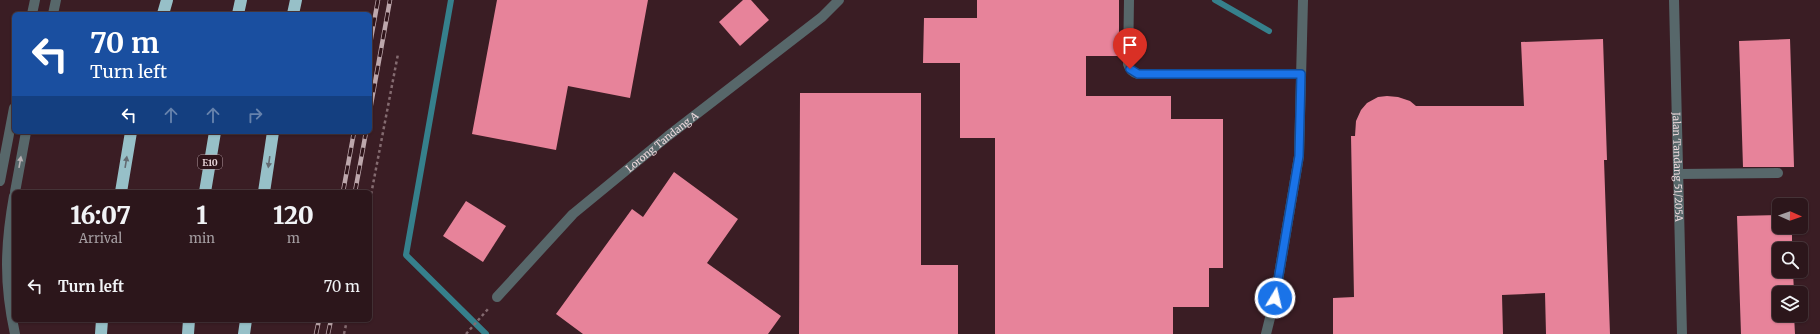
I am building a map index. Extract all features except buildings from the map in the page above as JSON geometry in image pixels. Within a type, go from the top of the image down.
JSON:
[{"type":"highway","points":[[164,12],[167,0]]},
{"type":"highway","points":[[238,12],[241,0]]},
{"type":"highway","points":[[293,12],[296,0]]},
{"type":"highway","points":[[122,190],[131,134]]},
{"type":"highway","name":"E10","points":[[205,190],[216,134]]},
{"type":"highway","points":[[264,190],[273,134]]},
{"type":"highway","points":[[101,334],[102,322]]},
{"type":"highway","points":[[188,334],[190,322]]},
{"type":"highway","points":[[244,334],[246,322]]},
{"type":"street","points":[[32,12],[35,0]]},
{"type":"street","points":[[53,12],[56,0]]},
{"type":"street","name":"Lorong Tandang A","points":[[497,297],[573,214],[668,136],[822,17],[839,0]]},
{"type":"street","points":[[1129,0],[1128,64],[1130,69],[1138,74],[1301,74]]},
{"type":"street","points":[[1266,334],[1275,298],[1299,156],[1302,0]]},
{"type":"street","name":"Jalan Tandang 51/205A","points":[[1674,0],[1682,334]]},
{"type":"street","points":[[0,181],[12,118]]},
{"type":"street","points":[[15,190],[26,134]]},
{"type":"street","points":[[1678,174],[1778,173]]},
{"type":"street","points":[[12,210],[6,254],[9,305],[12,320]]},
{"type":"street","points":[[13,322],[15,334]]},
{"type":"path","points":[[372,190],[398,54]]},
{"type":"path","points":[[466,334],[497,297]]},
{"type":"path","points":[[344,334],[347,322]]},
{"type":"waterway","points":[[451,0],[406,255],[486,334]]},
{"type":"waterway","points":[[1215,0],[1269,31]]},
{"type":"railway","points":[[372,33],[378,0]]},
{"type":"railway","points":[[372,99],[390,0]]},
{"type":"railway","points":[[343,190],[354,134]]},
{"type":"railway","points":[[355,190],[366,134]]},
{"type":"railway","points":[[316,334],[319,322]]},
{"type":"railway","points":[[328,334],[331,322]]},
{"type":"route","points":[[1130,69],[1138,74],[1301,74],[1299,156],[1275,298]]}]
